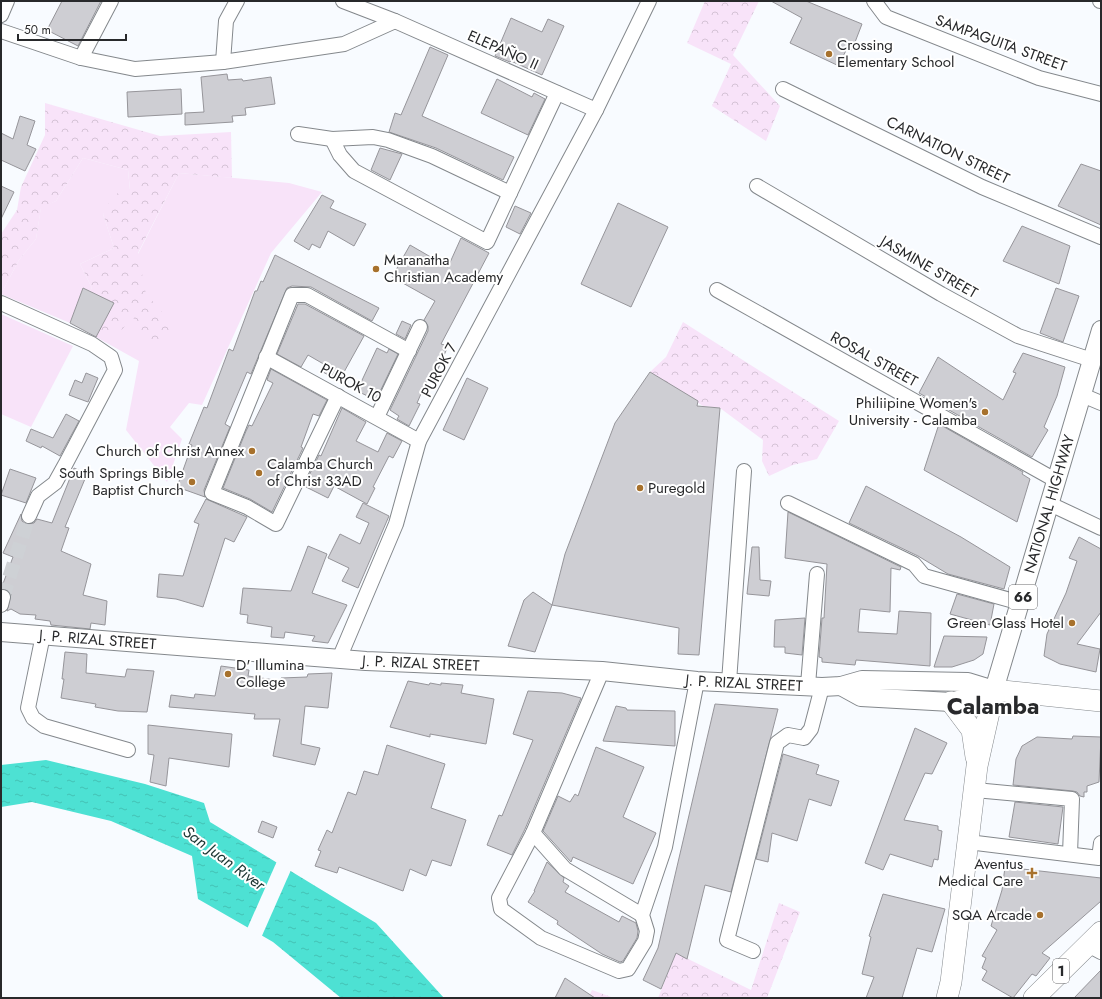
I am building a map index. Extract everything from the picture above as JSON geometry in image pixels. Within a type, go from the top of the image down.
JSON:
[{"type":"highway","points":[[953,993],[977,766],[994,690],[1101,701]]},
{"type":"highway","points":[[951,702],[972,730],[977,766]]},
{"type":"highway","name":"1","points":[[1034,998],[1097,943]]},
{"type":"main road","name":"NATIONAL HIGHWAY","points":[[994,690],[1101,330]]},
{"type":"main road","name":"J. P. RIZAL STREET","points":[[1,632],[339,659],[602,671],[729,682],[841,686],[862,680],[968,682],[994,690]]},
{"type":"main road","points":[[841,686],[861,697],[951,702],[994,690]]},
{"type":"street","points":[[1,15],[7,1]]},
{"type":"street","points":[[81,58],[111,1]]},
{"type":"street","points":[[223,62],[226,21],[237,1]]},
{"type":"street","name":"ELEPAÑO II","points":[[343,1],[396,21],[596,110]]},
{"type":"street","name":"PUROK 7","points":[[339,659],[396,524],[419,441],[596,110],[649,1]]},
{"type":"street","name":"SAMPAGUITA STREET","points":[[874,1],[886,17],[1039,78],[1101,94]]},
{"type":"street","points":[[1,31],[81,58],[135,69],[223,62],[344,44],[396,21]]},
{"type":"street","name":"CARNATION STREET","points":[[783,89],[982,187],[1101,237]]},
{"type":"street","points":[[332,139],[340,155],[354,171],[487,242],[557,93]]},
{"type":"street","points":[[298,134],[332,139],[373,137],[388,140],[432,156],[510,193]]},
{"type":"street","name":"JASMINE STREET","points":[[757,186],[941,294],[1018,336],[1092,360]]},
{"type":"street","name":"ROSAL STREET","points":[[717,290],[1057,481]]},
{"type":"street","points":[[338,396],[276,524],[246,508],[212,493],[292,295],[307,295],[410,351]]},
{"type":"street","points":[[1,303],[92,344],[111,357],[115,370],[55,483],[38,496],[29,516]]},
{"type":"street","points":[[377,416],[410,351],[420,327]]},
{"type":"street","name":"PUROK 10","points":[[266,357],[377,416],[419,441]]},
{"type":"street","points":[[1082,395],[1101,403]]},
{"type":"street","points":[[729,682],[744,471]]},
{"type":"street","points":[[788,503],[914,564],[924,576],[1021,603]]},
{"type":"street","points":[[1050,504],[1101,528]]},
{"type":"street","points":[[753,951],[726,940],[777,743],[788,735],[804,738],[811,729],[815,686],[817,574]]},
{"type":"street","points":[[43,635],[28,708],[33,718],[44,726],[128,750]]},
{"type":"street","points":[[602,671],[533,833],[499,898],[501,909],[541,938],[619,971],[628,969],[645,941],[647,931],[642,915],[665,847],[697,680]]},
{"type":"street","points":[[975,790],[1072,799],[1070,854]]},
{"type":"street","points":[[533,833],[565,869],[642,915]]},
{"type":"street","points":[[968,842],[1099,858],[1101,843]]},
{"type":"green space","points":[[705,1],[759,1],[733,55],[780,106],[766,141],[712,106],[731,64],[687,43]]},
{"type":"green space","points":[[45,103],[160,136],[231,132],[232,178],[179,173],[138,253],[146,294],[173,324],[159,348],[143,337],[133,317],[118,334],[96,337],[79,307],[92,288],[80,264],[114,248],[103,214],[113,195],[130,189],[128,170],[83,158],[56,201],[41,208],[36,239],[19,260],[1,294],[1,234],[17,210],[21,187],[45,135]]},
{"type":"green space","points":[[83,158],[128,170],[130,190],[103,214],[114,248],[80,264],[92,288],[90,291],[83,288],[70,323],[1,294],[19,260],[36,239],[41,207],[56,201]]},
{"type":"green space","points":[[179,173],[289,183],[322,192],[271,253],[202,405],[189,403],[170,427],[182,439],[167,482],[126,430],[139,361],[96,337]]},
{"type":"green space","points":[[1,314],[73,346],[31,427],[1,414]]},
{"type":"green space","points":[[683,322],[839,421],[817,459],[793,465],[769,476],[762,461],[763,440],[720,408],[703,406],[650,372],[666,357]]},
{"type":"green space","points":[[779,903],[800,912],[767,998],[658,998],[676,953],[751,990]]},
{"type":"green space","points":[[592,990],[614,998],[588,998]]},
{"type":"water","name":"San Juan River","points":[[46,760],[145,784],[204,803],[210,822],[376,923],[444,998],[341,998],[273,942],[198,899],[192,856],[111,821],[32,802],[1,807],[1,765]]},
{"type":"pier","points":[[277,861],[291,870],[261,938],[247,929]]},
{"type":"building","points":[[62,1],[101,1],[78,46],[47,30]]},
{"type":"building","points":[[771,1],[806,1],[862,24],[852,50],[847,48],[839,66],[790,43],[802,18]]},
{"type":"building","points":[[511,18],[542,32],[548,19],[564,26],[542,75],[511,61],[510,62],[495,56]]},
{"type":"building","points":[[430,47],[448,55],[422,116],[514,157],[503,180],[436,148],[389,132],[395,113],[401,115]]},
{"type":"building","points":[[227,74],[228,80],[242,79],[243,81],[271,77],[275,104],[245,108],[246,115],[232,116],[233,122],[185,125],[185,113],[204,112],[201,77]]},
{"type":"building","points":[[497,79],[532,97],[534,93],[545,99],[528,135],[481,113]]},
{"type":"building","points":[[181,89],[182,114],[128,117],[127,92]]},
{"type":"building","points":[[20,116],[35,121],[27,145],[36,149],[25,171],[1,160],[1,133],[13,139]]},
{"type":"building","points":[[380,148],[402,154],[390,180],[371,170]]},
{"type":"building","points":[[1081,164],[1101,171],[1101,225],[1058,206]]},
{"type":"building","points":[[1,186],[14,192],[1,219]]},
{"type":"building","points":[[322,195],[334,201],[330,208],[366,224],[354,246],[328,231],[320,248],[312,244],[309,250],[294,241]]},
{"type":"building","points":[[618,203],[668,227],[631,307],[581,284]]},
{"type":"building","points":[[515,206],[531,213],[520,234],[506,227]]},
{"type":"building","points":[[1022,226],[1070,246],[1059,284],[1003,261]]},
{"type":"building","points":[[461,238],[489,253],[441,344],[448,346],[432,383],[427,380],[417,403],[420,404],[409,426],[397,419],[399,416],[390,410],[428,331],[428,326],[424,320],[435,301],[392,277],[410,245],[448,267]]},
{"type":"building","points":[[275,255],[379,308],[372,321],[311,287],[292,286],[287,288],[251,374],[247,372],[225,424],[230,427],[204,490],[205,497],[177,487],[192,445],[189,444],[204,407],[207,408],[229,349],[233,351],[255,291],[257,291],[261,281],[263,282]]},
{"type":"building","points":[[83,288],[114,303],[96,337],[70,323]]},
{"type":"building","points":[[1056,288],[1079,296],[1063,342],[1040,333]]},
{"type":"building","points":[[298,304],[305,304],[364,336],[339,381],[323,372],[327,366],[308,355],[301,367],[277,354]]},
{"type":"building","points":[[402,321],[411,325],[405,339],[396,334]]},
{"type":"building","points":[[377,348],[387,353],[389,349],[398,354],[376,400],[357,391]]},
{"type":"building","name":"Philiipine Women's University - Calamba","points":[[1023,353],[1065,367],[1057,396],[1044,427],[1048,430],[1032,457],[919,393],[938,357],[1003,400],[1016,373],[1013,372]]},
{"type":"building","points":[[271,369],[327,400],[319,416],[313,414],[301,447],[303,448],[272,512],[250,499],[223,488],[246,431],[249,425],[252,426],[273,383],[267,380]]},
{"type":"building","name":"Puregold","points":[[650,372],[698,401],[697,406],[720,408],[699,655],[678,654],[679,628],[552,605],[565,554],[615,423]]},
{"type":"building","points":[[86,373],[98,378],[88,402],[69,395],[75,380],[82,383]]},
{"type":"building","points":[[467,378],[488,388],[464,440],[443,430]]},
{"type":"building","points":[[342,408],[366,422],[356,441],[378,452],[387,433],[402,441],[393,458],[389,456],[373,487],[375,488],[367,504],[334,486],[328,498],[304,486],[319,455],[321,456]]},
{"type":"building","points":[[66,414],[79,421],[60,456],[42,446],[41,448],[26,441],[31,429],[53,438]]},
{"type":"building","points":[[939,424],[1023,472],[1022,474],[1030,479],[1017,522],[924,470]]},
{"type":"building","points":[[74,468],[87,474],[65,527],[69,528],[61,551],[91,564],[83,595],[107,601],[105,625],[91,623],[90,629],[51,625],[50,621],[35,619],[36,615],[20,614],[11,609],[7,611],[11,594],[5,589],[1,589],[13,557],[3,553],[21,514],[22,521],[26,524],[34,523],[37,519],[52,523]]},
{"type":"building","points":[[10,469],[36,478],[26,503],[1,495]]},
{"type":"building","points":[[866,486],[961,537],[1010,567],[1004,589],[948,574],[918,556],[849,523]]},
{"type":"building","points":[[206,499],[247,517],[234,542],[225,538],[203,607],[176,599],[157,597],[159,574],[183,576],[199,524],[194,522]]},
{"type":"building","points":[[363,503],[389,516],[358,588],[342,581],[349,568],[328,558],[340,534],[360,544],[369,523],[356,517]]},
{"type":"building","points":[[788,512],[901,567],[900,570],[891,568],[890,612],[860,609],[858,632],[897,634],[899,611],[931,613],[930,666],[856,660],[855,665],[822,662],[822,658],[819,657],[822,618],[824,618],[827,564],[785,558]]},
{"type":"building","points":[[1079,537],[1101,549],[1101,612],[1077,644],[1100,649],[1096,672],[1060,664],[1044,656],[1047,634],[1066,593],[1077,561],[1069,558]]},
{"type":"building","points":[[308,546],[327,554],[312,593],[347,605],[328,643],[312,641],[315,636],[285,632],[284,638],[271,637],[272,627],[247,623],[248,615],[240,614],[243,588],[291,591]]},
{"type":"building","points":[[752,547],[759,547],[760,580],[771,581],[769,596],[747,594]]},
{"type":"building","points":[[533,592],[552,605],[535,652],[508,646],[524,600]]},
{"type":"building","points":[[957,594],[994,604],[990,625],[950,614]]},
{"type":"building","points":[[805,618],[802,655],[785,653],[785,647],[774,647],[775,620]]},
{"type":"building","points":[[944,636],[987,637],[983,654],[974,660],[952,667],[934,667]]},
{"type":"building","points":[[65,652],[87,654],[86,673],[125,677],[127,669],[154,671],[147,712],[118,711],[95,707],[96,704],[61,698],[64,679],[62,679]]},
{"type":"building","points":[[221,666],[249,670],[248,676],[281,681],[281,678],[307,677],[308,674],[332,673],[328,708],[305,706],[301,744],[320,748],[315,765],[273,756],[280,719],[254,719],[255,714],[169,707],[171,695],[194,698],[195,694],[215,696]]},
{"type":"building","points":[[408,681],[429,685],[430,683],[441,685],[441,683],[463,685],[461,693],[494,699],[486,744],[430,734],[430,737],[390,727]]},
{"type":"building","points":[[528,691],[562,693],[581,698],[525,829],[512,855],[487,845],[499,815],[502,816],[533,740],[513,734]]},
{"type":"building","points":[[715,704],[778,709],[731,892],[705,885],[687,959],[676,953],[661,989],[643,980],[658,948]]},
{"type":"building","points":[[616,706],[626,708],[627,710],[675,711],[675,746],[603,741]]},
{"type":"building","points":[[148,725],[232,734],[229,767],[169,758],[166,786],[150,782],[154,755],[148,754]]},
{"type":"building","points":[[915,728],[947,743],[932,774],[925,773],[904,820],[938,826],[938,830],[942,831],[938,860],[934,859],[932,867],[890,854],[883,870],[865,863]]},
{"type":"building","points":[[1073,736],[1101,737],[1099,782],[1087,786],[1087,792],[1084,792],[1084,797],[1073,791],[1013,785],[1016,759],[1022,746],[1037,737],[1072,739]]},
{"type":"building","points":[[387,745],[445,764],[431,808],[466,820],[451,866],[432,860],[426,876],[410,869],[403,891],[339,867],[337,873],[315,866],[321,851],[318,850],[327,830],[332,833],[348,792],[356,795],[364,771],[378,775]]},
{"type":"building","points":[[596,747],[644,767],[623,817],[656,833],[633,884],[573,857],[571,862],[543,831],[558,796],[570,802],[575,794],[578,796]]},
{"type":"building","points":[[783,754],[819,765],[816,774],[839,781],[831,806],[809,799],[797,841],[772,833],[768,862],[756,859]]},
{"type":"building","points":[[1015,802],[1063,807],[1058,844],[1009,837]]},
{"type":"building","points":[[262,821],[277,827],[273,838],[258,832]]},
{"type":"building","points":[[547,862],[564,878],[563,882],[569,886],[565,892],[619,922],[622,916],[636,923],[638,931],[637,938],[623,961],[620,962],[602,954],[557,924],[558,921],[528,902],[535,891]]},
{"type":"building","points":[[1005,867],[1101,878],[1101,901],[1042,953],[1050,958],[1036,976],[1032,974],[1013,998],[982,980],[987,971],[982,968],[986,958],[982,956],[997,930],[991,926],[1002,890]]},
{"type":"building","points":[[883,894],[945,909],[932,952],[917,948],[902,998],[866,998],[874,977],[862,974],[871,937],[869,936]]},
{"type":"building","points":[[1101,970],[1101,998],[1074,998]]},
{"type":"building","points":[[565,978],[595,998],[555,998]]},
{"type":"tunnel","points":[[3,597],[29,516]]},
{"type":"place","name":"Crossing Elementary School","points":[[829,54]]},
{"type":"place","name":"Maranatha Christian Academy","points":[[376,269]]},
{"type":"place","name":"Philiipine Women's University - Calamba","points":[[985,412]]},
{"type":"place","name":"Church of Christ Annex","points":[[252,451]]},
{"type":"place","name":"Calamba Church of Christ 33AD","points":[[259,473]]},
{"type":"place","name":"South Springs Bible Baptist Church","points":[[192,482]]},
{"type":"place","name":"Puregold","points":[[640,488]]},
{"type":"place","name":"Green Glass Hotel","points":[[1072,623]]},
{"type":"place","name":"D' Illumina College","points":[[228,674]]},
{"type":"place","name":"Aventus Medical Care","points":[[1032,873]]},
{"type":"place","name":"SQA Arcade","points":[[1040,915]]},
{"type":"district","name":"Calamba","points":[[993,706]]}]
